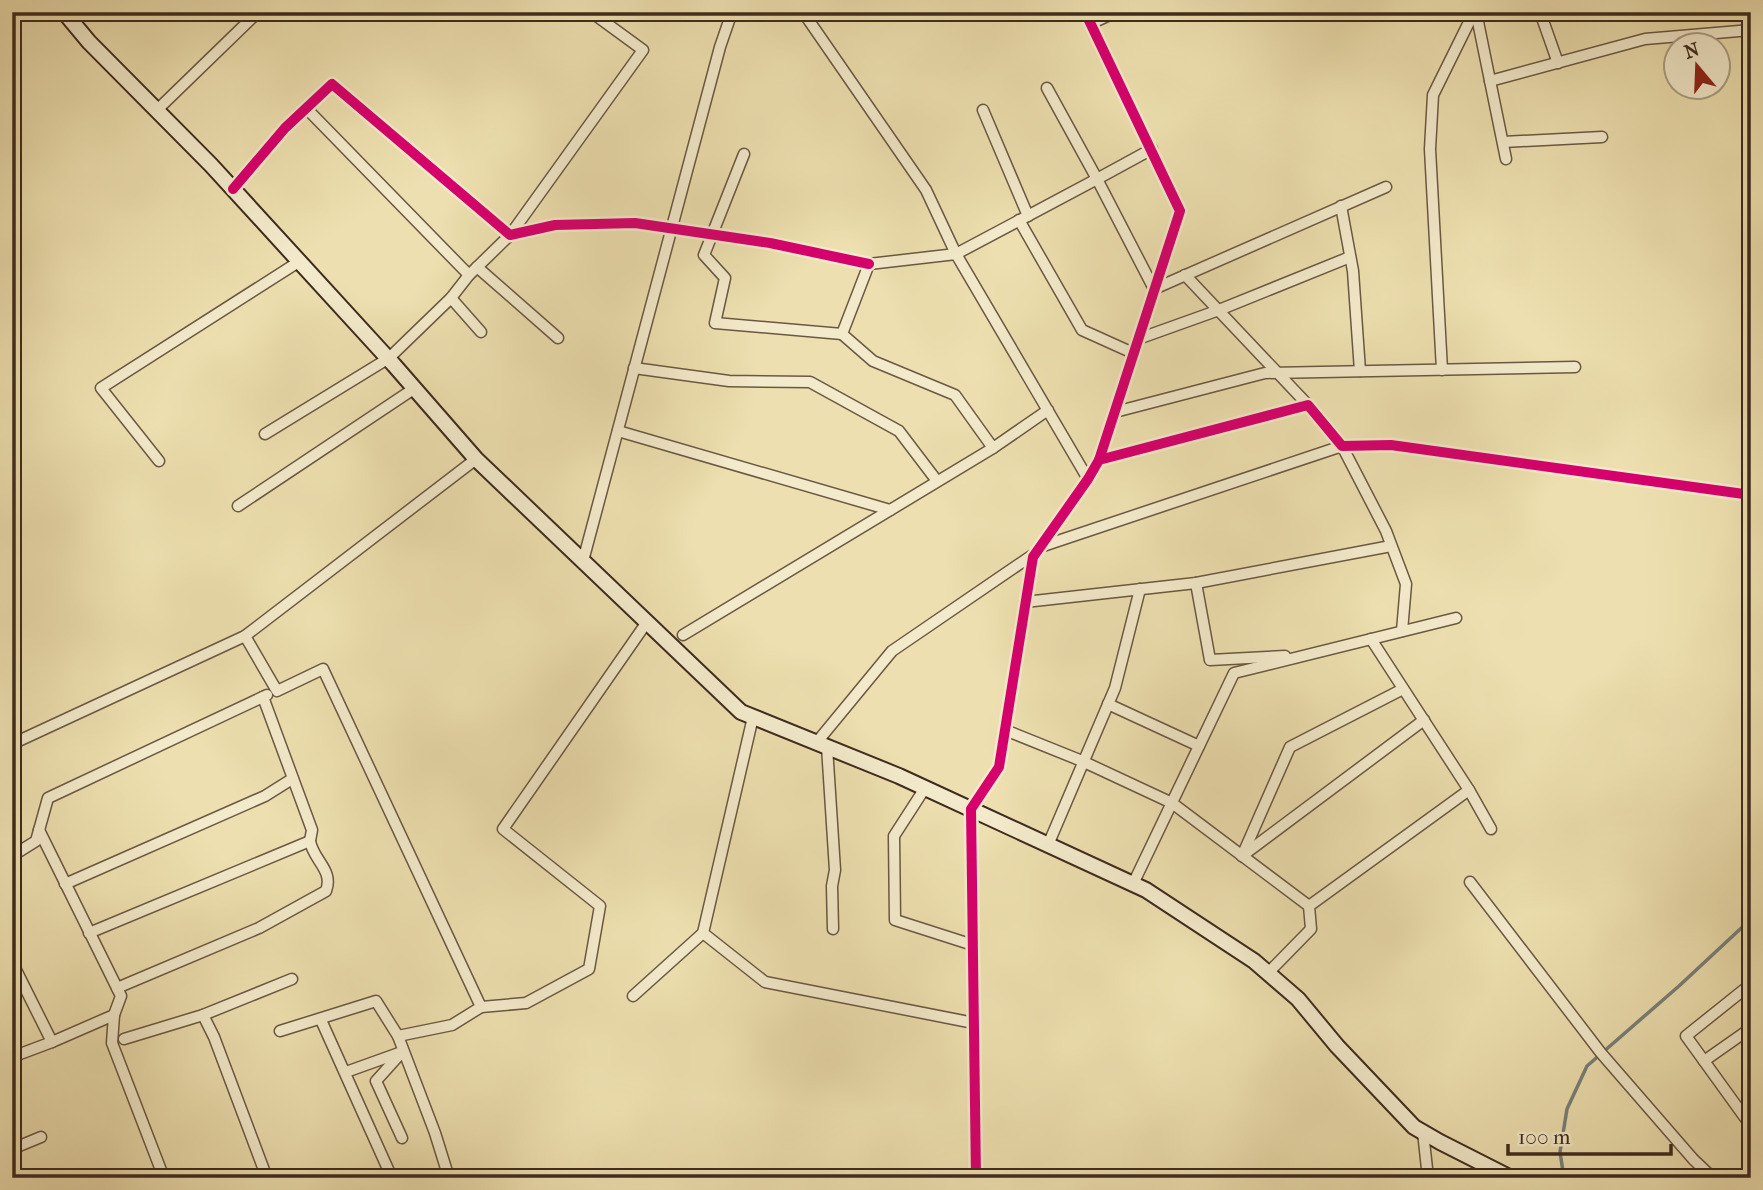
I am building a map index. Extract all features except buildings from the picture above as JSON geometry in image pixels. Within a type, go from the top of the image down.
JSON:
[{"type":"main road","points":[[64,12],[89,42],[233,188],[389,358],[476,459],[741,712],[925,788],[1146,890],[1254,961],[1298,999],[1337,1046],[1414,1127],[1511,1178]]},
{"type":"street","points":[[156,111],[258,12]]},
{"type":"street","points":[[265,434],[389,358],[451,298],[469,275],[510,235],[643,50],[591,12]]},
{"type":"street","points":[[583,561],[720,47],[732,12]]},
{"type":"street","points":[[803,12],[926,190],[956,254],[1088,479]]},
{"type":"street","points":[[976,1178],[971,809],[999,767],[1033,557],[1099,460],[1154,289],[1164,268],[1180,211],[1084,12]]},
{"type":"street","points":[[1090,24],[1116,12]]},
{"type":"street","points":[[1475,12],[1506,159]]},
{"type":"street","points":[[1442,370],[1430,149],[1433,95],[1475,12]]},
{"type":"street","points":[[1540,12],[1558,63]]},
{"type":"street","points":[[1749,12],[1751,22]]},
{"type":"street","points":[[1490,81],[1646,39],[1751,30]]},
{"type":"street","points":[[233,188],[285,128],[332,84],[510,235]]},
{"type":"street","points":[[1047,88],[1154,289]]},
{"type":"street","points":[[307,109],[469,275]]},
{"type":"street","points":[[983,110],[1023,218],[1082,330],[1133,353]]},
{"type":"street","points":[[1503,142],[1602,137]]},
{"type":"street","points":[[510,235],[555,225],[635,223],[770,243],[869,264],[956,254],[1152,149]]},
{"type":"street","points":[[744,154],[704,255],[725,278],[715,323],[842,334],[873,361],[955,395],[993,448]]},
{"type":"street","points":[[1154,289],[1386,187]]},
{"type":"street","points":[[1341,206],[1350,257],[1360,371]]},
{"type":"street","points":[[1138,338],[1219,310],[1350,257]]},
{"type":"street","points":[[159,461],[101,388],[300,261]]},
{"type":"street","points":[[842,334],[869,264]]},
{"type":"street","points":[[477,267],[558,338]]},
{"type":"street","points":[[1185,275],[1308,405],[1342,446],[1391,546],[1406,584],[1402,631]]},
{"type":"street","points":[[451,298],[481,332]]},
{"type":"street","points":[[1115,412],[1265,373],[1575,367]]},
{"type":"street","points":[[634,368],[729,381],[810,382],[899,431],[937,481]]},
{"type":"street","points":[[238,506],[415,388]]},
{"type":"street","points":[[1099,460],[1308,405]]},
{"type":"street","points":[[683,635],[993,448],[1048,410]]},
{"type":"street","points":[[618,431],[890,510]]},
{"type":"street","points":[[833,929],[832,886],[835,870],[822,745],[892,651],[1038,550],[1342,446],[1391,445],[1751,495]]},
{"type":"street","points":[[12,744],[245,636],[476,459]]},
{"type":"street","points":[[1026,601],[1196,583],[1391,546]]},
{"type":"street","points":[[1196,583],[1210,660],[1308,655]]},
{"type":"street","points":[[1048,845],[1115,688],[1140,589]]},
{"type":"street","points":[[1133,884],[1234,673],[1456,618]]},
{"type":"street","points":[[398,1036],[452,1025],[481,1007],[526,1003],[589,969],[600,906],[503,829],[647,622]]},
{"type":"street","points":[[245,636],[277,691]]},
{"type":"street","points":[[1371,639],[1469,790],[1491,829]]},
{"type":"street","points":[[12,856],[36,841],[48,799],[323,669],[481,1007]]},
{"type":"street","points":[[1242,856],[1290,747],[1403,689]]},
{"type":"street","points":[[117,988],[259,928],[326,891],[329,884],[327,873],[310,841],[312,830],[263,696]]},
{"type":"street","points":[[1108,704],[1199,746]]},
{"type":"street","points":[[633,996],[703,933],[753,717]]},
{"type":"street","points":[[1242,856],[1424,720]]},
{"type":"street","points":[[1005,730],[1172,803],[1308,906],[1311,929],[1268,974]]},
{"type":"street","points":[[65,884],[265,796],[292,779]]},
{"type":"street","points":[[925,788],[894,836],[895,920],[973,945]]},
{"type":"street","points":[[1308,906],[1469,790]]},
{"type":"street","points":[[39,830],[121,996],[114,1015],[112,1043],[164,1178]]},
{"type":"street","points":[[89,933],[310,841]]},
{"type":"street","points":[[1470,882],[1601,1053],[1693,1159],[1713,1178]]},
{"type":"street","points":[[703,933],[765,982],[974,1023]]},
{"type":"street","points":[[12,962],[52,1042]]},
{"type":"street","points":[[124,1040],[203,1015],[292,979]]},
{"type":"street","points":[[1749,1121],[1686,1037],[1751,984]]},
{"type":"street","points":[[280,1031],[376,1001],[398,1036],[449,1178]]},
{"type":"street","points":[[12,1057],[114,1015]]},
{"type":"street","points":[[203,1015],[267,1178]]},
{"type":"street","points":[[321,1020],[392,1178]]},
{"type":"street","points":[[1704,1061],[1751,1028]]},
{"type":"street","points":[[346,1072],[403,1051]]},
{"type":"street","points":[[402,1138],[376,1082],[403,1051]]},
{"type":"street","points":[[1423,1132],[1428,1178]]},
{"type":"street","points":[[12,1149],[41,1137]]},
{"type":"waterway","points":[[1564,1178],[1560,1152],[1567,1109],[1587,1066],[1751,919]]},
{"type":"cycle path","points":[[976,1178],[971,809],[999,767],[1033,557],[1099,460],[1180,211],[1085,12]]},
{"type":"cycle path","points":[[233,189],[285,128],[332,84],[510,235],[555,225],[635,223],[770,243],[869,264]]},
{"type":"cycle path","points":[[1099,460],[1308,405],[1342,446],[1391,445],[1751,495]]}]
